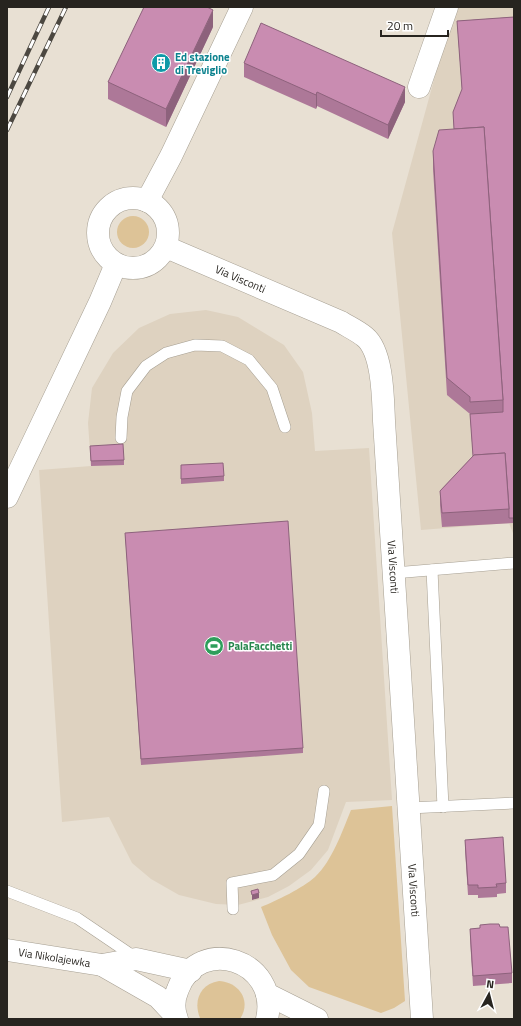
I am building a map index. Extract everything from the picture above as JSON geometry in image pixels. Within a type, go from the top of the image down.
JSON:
[{"type":"street","points":[[147,201],[171,156],[242,7]]},
{"type":"street","points":[[419,87],[447,7]]},
{"type":"street","points":[[136,198],[147,201],[158,209],[166,221],[168,234],[166,246],[157,259],[146,266],[132,269],[116,264],[108,258],[100,246],[98,233],[101,219],[108,208],[122,200],[136,198]]},
{"type":"street","name":"Via Visconti","points":[[166,246],[341,322],[366,337],[377,357],[381,380],[422,1019]]},
{"type":"street","points":[[7,497],[100,302],[116,264]]},
{"type":"street","name":"Via Nikolajewka","points":[[7,950],[102,965],[136,959],[191,970]]},
{"type":"street","points":[[176,1017],[174,1005],[177,991],[183,979],[191,970],[203,963],[215,959],[236,961],[249,968],[258,977],[267,994],[269,1007],[267,1019]]},
{"type":"street","name":"Via Nikolajewka","points":[[102,965],[158,997],[176,1017]]},
{"type":"street","points":[[267,994],[317,1019]]},
{"type":"lane","points":[[121,438],[122,417],[127,391],[146,366],[166,353],[195,345],[222,346],[249,360],[272,388],[285,427]]},
{"type":"lane","points":[[394,573],[514,563]]},
{"type":"lane","points":[[432,570],[444,807]]},
{"type":"lane","points":[[233,909],[232,883],[273,876],[299,854],[319,825],[324,791]]},
{"type":"lane","points":[[409,808],[514,803]]},
{"type":"lane","points":[[7,891],[77,918],[136,959]]},
{"type":"shaded area","points":[[454,7],[514,7],[514,536],[509,523],[421,530],[392,233]]},
{"type":"shaded area","points":[[130,216],[136,216],[145,220],[149,232],[145,244],[136,248],[130,248],[121,244],[117,235],[117,229],[121,220]]},
{"type":"shaded area","points":[[206,310],[238,317],[284,345],[303,372],[312,413],[315,451],[369,448],[392,800],[346,802],[328,850],[311,870],[289,886],[268,897],[238,905],[216,904],[179,895],[151,879],[132,863],[109,817],[62,822],[39,470],[91,466],[88,423],[92,388],[113,353],[139,328],[170,314]]},
{"type":"shaded area","points":[[392,806],[405,1001],[394,1008],[381,1013],[309,987],[291,970],[272,935],[261,907],[297,890],[315,877],[327,863],[351,810]]},
{"type":"shaded area","points":[[219,981],[232,985],[242,994],[245,1006],[240,1019],[200,1018],[197,1005],[200,994],[207,986]]},
{"type":"building","name":"Ed stazione di Treviglio","points":[[144,7],[207,7],[213,10],[166,109],[108,82]]},
{"type":"building","points":[[514,17],[514,518],[509,518],[505,453],[473,456],[470,414],[503,412],[484,127],[454,129],[453,112],[462,89],[457,21]]},
{"type":"building","points":[[261,23],[405,87],[388,125],[317,92],[316,95],[244,63]]},
{"type":"building","points":[[484,127],[503,400],[470,402],[470,397],[447,378],[433,151],[439,130]]},
{"type":"building","points":[[123,444],[124,460],[91,461],[90,446]]},
{"type":"building","points":[[505,453],[509,509],[442,513],[440,491],[474,455]]},
{"type":"building","points":[[223,463],[224,476],[181,479],[181,465]]},
{"type":"building","name":"PalaFacchetti","points":[[288,521],[303,748],[141,759],[125,533]]},
{"type":"building","points":[[503,837],[506,883],[496,884],[497,887],[478,888],[478,885],[468,885],[465,840]]},
{"type":"building","points":[[258,889],[259,893],[252,895],[251,891]]},
{"type":"building","points":[[499,924],[500,927],[508,927],[512,973],[473,976],[470,929],[480,928],[480,925]]},
{"type":"railway","points":[[7,97],[49,7]]},
{"type":"railway","points":[[7,130],[66,7]]},
{"type":"place","name":"Ed stazione di Treviglio","points":[[161,63]]},
{"type":"place","name":"PalaFacchetti","points":[[214,646]]}]
